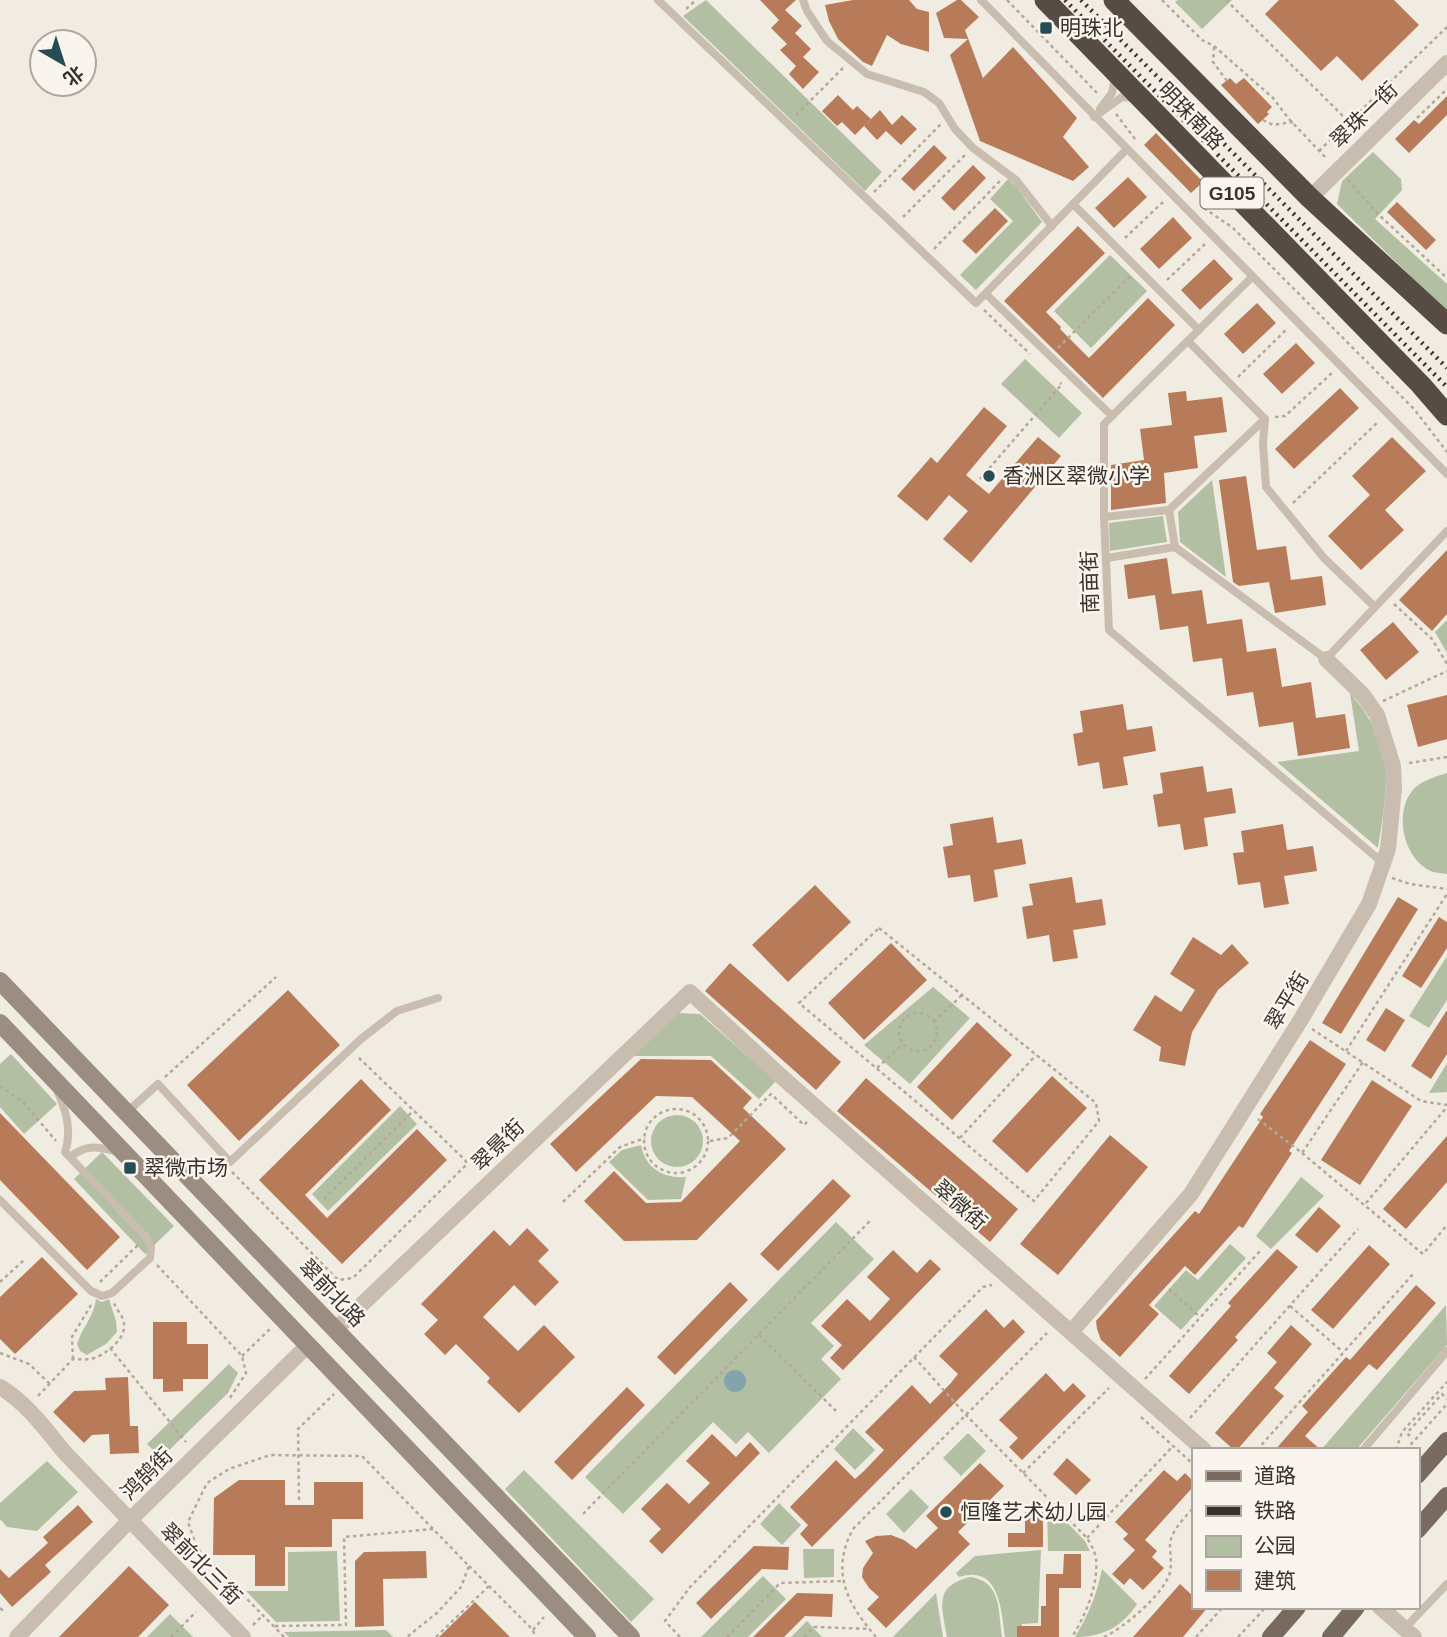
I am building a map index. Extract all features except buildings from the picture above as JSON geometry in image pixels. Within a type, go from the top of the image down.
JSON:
[{"type":"highway","name":"明珠南路","points":[[1045,0],[1421,385]]},
{"type":"highway","name":"明珠南路","points":[[1114,0],[1310,198],[1446,323]]},
{"type":"highway","points":[[1421,385],[1447,407]]},
{"type":"highway","points":[[1421,385],[1447,421]]},
{"type":"highway","name":"G105","points":[[1421,385],[1447,415]]},
{"type":"main road","name":"翠前北路","points":[[0,981],[631,1637]]},
{"type":"main road","points":[[0,1023],[587,1637]]},
{"type":"main road","points":[[1419,1473],[1447,1441]]},
{"type":"main road","points":[[1419,1528],[1447,1496]]},
{"type":"main road","points":[[1271,1637],[1295,1609]]},
{"type":"main road","points":[[1331,1637],[1354,1609]]},
{"type":"street","name":"翠珠一街","points":[[1310,198],[1447,63]]},
{"type":"street","name":"翠平街","points":[[1072,1331],[1191,1194],[1300,1021],[1369,904],[1388,849],[1394,788],[1393,765],[1377,715],[1354,686],[1326,659]]},
{"type":"street","name":"翠微街","points":[[690,992],[819,1110],[1202,1448]]},
{"type":"street","name":"翠景街","points":[[335,1329],[690,992]]},
{"type":"street","name":"鸿鹄街","points":[[17,1637],[129,1521],[309,1345]]},
{"type":"street","name":"翠前北三街","points":[[0,1387],[41,1423],[66,1454],[129,1521],[243,1637]]},
{"type":"street","points":[[1382,1609],[1409,1633]]},
{"type":"lane","points":[[658,0],[976,303],[1126,150]]},
{"type":"lane","points":[[803,0],[807,11],[827,41],[867,74],[925,92],[939,103],[972,148],[1016,180],[1052,226]]},
{"type":"lane","points":[[981,0],[1447,474]]},
{"type":"lane","points":[[1094,117],[1112,93],[1116,80],[1114,71]]},
{"type":"lane","points":[[1094,117],[1122,97],[1136,98],[1143,102]]},
{"type":"lane","points":[[1073,204],[1199,330]]},
{"type":"lane","points":[[986,294],[1112,416],[1252,277]]},
{"type":"lane","points":[[1188,341],[1265,419],[1263,443],[1266,487],[1324,558],[1375,607]]},
{"type":"lane","name":"南亩街","points":[[1112,416],[1104,424],[1104,517],[1109,630],[1381,868]]},
{"type":"lane","points":[[1104,517],[1169,510],[1265,419]]},
{"type":"lane","points":[[1169,510],[1175,547],[1326,659],[1447,531]]},
{"type":"lane","points":[[1107,558],[1175,547]]},
{"type":"lane","points":[[126,1113],[158,1084],[230,1162],[350,1049],[397,1011],[438,999]]},
{"type":"lane","points":[[49,1075],[62,1100],[68,1121],[68,1154]]},
{"type":"lane","points":[[68,1154],[95,1146],[126,1154]]},
{"type":"lane","points":[[0,1200],[91,1291],[102,1296],[112,1293],[150,1258],[151,1247],[146,1237],[68,1154]]},
{"type":"lane","points":[[1365,1448],[1447,1351]]},
{"type":"lane","points":[[1409,1633],[1447,1584]]},
{"type":"path","points":[[676,18],[696,0]]},
{"type":"path","points":[[1162,0],[1202,40],[1214,46],[1273,97],[1325,157]]},
{"type":"path","points":[[1166,4],[1171,0]]},
{"type":"path","points":[[1226,0],[1349,122]]},
{"type":"path","points":[[1319,151],[1447,27]]},
{"type":"path","points":[[1214,46],[1213,62],[1227,81]]},
{"type":"path","points":[[788,124],[851,61]]},
{"type":"path","points":[[1417,118],[1447,89]]},
{"type":"path","points":[[867,199],[948,117]]},
{"type":"path","points":[[1263,120],[1273,125],[1293,122]]},
{"type":"path","points":[[895,226],[972,148]]},
{"type":"path","points":[[927,257],[1007,173]]},
{"type":"path","points":[[1348,180],[1379,215],[1447,278]]},
{"type":"path","points":[[1116,247],[1171,195]]},
{"type":"path","points":[[1199,205],[1233,228],[1415,409],[1447,452]]},
{"type":"path","points":[[1157,289],[1212,237]]},
{"type":"path","points":[[1050,356],[1137,269]]},
{"type":"path","points":[[976,303],[1033,357]]},
{"type":"path","points":[[1231,384],[1296,321]]},
{"type":"path","points":[[1265,419],[1285,416],[1340,366]]},
{"type":"path","points":[[979,479],[1062,384],[1052,375]]},
{"type":"path","points":[[1285,510],[1387,414]]},
{"type":"path","points":[[1386,596],[1432,639],[1447,664]]},
{"type":"path","points":[[1371,706],[1447,671]]},
{"type":"path","points":[[1393,765],[1447,757]]},
{"type":"path","points":[[1381,868],[1410,884],[1447,888]]},
{"type":"path","points":[[1346,1051],[1447,894]]},
{"type":"path","points":[[879,928],[1036,1055],[1096,1103],[1099,1121],[1034,1201],[799,1003],[879,928]]},
{"type":"path","points":[[158,1084],[276,977]]},
{"type":"path","points":[[934,1022],[962,995]]},
{"type":"path","points":[[919,1013],[930,1017],[937,1034],[932,1046],[914,1051],[904,1044],[899,1033],[903,1021],[919,1013]]},
{"type":"path","points":[[1300,1021],[1421,1101],[1447,1106],[1365,1204]]},
{"type":"path","points":[[876,1069],[904,1044]]},
{"type":"path","points":[[230,1162],[231,1170],[338,1280],[353,1278],[467,1164],[350,1049]]},
{"type":"path","points":[[959,1139],[1036,1055]]},
{"type":"path","points":[[1302,1153],[1363,1062]]},
{"type":"path","points":[[0,1086],[24,1103],[68,1154]]},
{"type":"path","points":[[708,1141],[728,1138],[771,1094],[804,1125],[819,1110]]},
{"type":"path","points":[[1244,1108],[1423,1254],[1447,1225]]},
{"type":"path","points":[[324,1199],[414,1110]]},
{"type":"path","points":[[672,1110],[683,1110],[701,1121],[707,1131],[708,1141],[702,1161],[685,1172],[675,1173],[656,1166],[645,1149],[645,1139],[653,1119],[672,1110]]},
{"type":"path","points":[[563,1202],[620,1147],[645,1139]]},
{"type":"path","points":[[583,1514],[870,1221]]},
{"type":"path","points":[[1181,1429],[1358,1229]]},
{"type":"path","points":[[36,1399],[73,1359],[72,1337],[91,1307],[91,1291],[146,1237]]},
{"type":"path","points":[[1136,1389],[1260,1251]]},
{"type":"path","points":[[150,1258],[242,1356],[246,1373],[222,1406]]},
{"type":"path","points":[[0,1282],[24,1260]]},
{"type":"path","points":[[1259,1448],[1413,1274]]},
{"type":"path","points":[[680,1637],[665,1621],[674,1607],[983,1287],[991,1284],[1000,1290]]},
{"type":"path","points":[[1170,1289],[1200,1317]]},
{"type":"path","points":[[73,1359],[91,1359],[110,1348],[123,1332],[124,1324],[114,1306],[112,1293]]},
{"type":"path","points":[[1290,1306],[1343,1352]]},
{"type":"path","points":[[242,1356],[271,1328]]},
{"type":"path","points":[[876,1637],[856,1612],[843,1581],[845,1543],[853,1529],[1047,1333]]},
{"type":"path","points":[[759,1335],[836,1411]]},
{"type":"path","points":[[110,1348],[186,1442]]},
{"type":"path","points":[[0,1353],[29,1364],[50,1384]]},
{"type":"path","points":[[914,1357],[966,1415],[1087,1538],[1096,1557],[1096,1567],[1087,1603],[1072,1637]]},
{"type":"path","points":[[1397,1448],[1402,1432],[1447,1382]]},
{"type":"path","points":[[1023,1473],[1109,1388]]},
{"type":"path","points":[[299,1500],[298,1429],[334,1394]]},
{"type":"path","points":[[1410,1436],[1407,1433],[1442,1394],[1447,1399]]},
{"type":"path","points":[[1408,1448],[1447,1404]]},
{"type":"path","points":[[1087,1538],[1174,1446]]},
{"type":"path","points":[[284,1637],[197,1548],[188,1522],[207,1483],[229,1469],[270,1455],[362,1456],[533,1630],[535,1637]]},
{"type":"path","points":[[114,1481],[123,1490],[139,1484],[167,1462]]},
{"type":"path","points":[[1104,1637],[1130,1621],[1165,1583],[1170,1573],[1170,1543],[1175,1528],[1192,1509]]},
{"type":"path","points":[[274,1626],[346,1625],[344,1537],[433,1529]]},
{"type":"path","points":[[407,1637],[438,1612],[460,1587],[469,1566]]},
{"type":"path","points":[[727,1637],[780,1583],[843,1581]]},
{"type":"path","points":[[436,1637],[489,1586]]},
{"type":"path","points":[[171,1637],[207,1600]]},
{"type":"path","points":[[1196,1637],[1221,1609]]},
{"type":"path","points":[[1238,1637],[1264,1609]]},
{"type":"path","points":[[804,1637],[814,1627],[870,1629]]},
{"type":"green space","points":[[706,0],[882,172],[865,191],[683,16]]},
{"type":"green space","points":[[1232,0],[1202,29],[1175,2]]},
{"type":"green space","points":[[1373,152],[1401,179],[1402,190],[1375,219],[1447,284],[1447,312],[1337,204],[1342,181]]},
{"type":"green space","points":[[1008,179],[1042,222],[976,290],[960,275],[1013,221],[990,199]]},
{"type":"green space","points":[[1110,255],[1147,291],[1091,348],[1054,311]]},
{"type":"green space","points":[[1025,359],[1082,413],[1059,438],[1001,384]]},
{"type":"green space","points":[[1212,480],[1226,577],[1180,542],[1178,512]]},
{"type":"green space","points":[[1163,516],[1167,542],[1110,551],[1109,523]]},
{"type":"green space","points":[[1447,620],[1447,653],[1435,632]]},
{"type":"green space","points":[[1350,693],[1376,731],[1382,749],[1386,784],[1378,848],[1277,762],[1359,751]]},
{"type":"green space","points":[[1447,773],[1447,874],[1431,871],[1413,855],[1407,844],[1403,819],[1409,795],[1417,786]]},
{"type":"green space","points":[[1447,956],[1447,1000],[1429,1028],[1409,1016]]},
{"type":"green space","points":[[933,987],[970,1018],[910,1084],[864,1045]]},
{"type":"green space","points":[[678,1013],[700,1014],[776,1081],[759,1099],[711,1056],[632,1056]]},
{"type":"green space","points":[[11,1054],[57,1104],[24,1134],[0,1107],[0,1064]]},
{"type":"green space","points":[[1447,1063],[1447,1092],[1429,1093]]},
{"type":"green space","points":[[400,1106],[417,1124],[328,1211],[312,1194]]},
{"type":"green space","points":[[677,1115],[687,1117],[695,1123],[701,1131],[701,1151],[695,1159],[687,1165],[677,1167],[667,1165],[659,1159],[653,1151],[651,1141],[653,1131],[659,1123],[667,1117]]},
{"type":"green space","points":[[641,1145],[651,1166],[663,1174],[686,1177],[681,1199],[648,1200],[609,1162],[622,1150]]},
{"type":"green space","points":[[102,1152],[174,1226],[145,1254],[74,1179]]},
{"type":"green space","points":[[1301,1177],[1324,1196],[1271,1249],[1256,1236]]},
{"type":"green space","points":[[836,1222],[874,1259],[811,1323],[834,1346],[821,1359],[841,1379],[769,1453],[748,1432],[736,1444],[713,1422],[623,1514],[585,1477]]},
{"type":"green space","points":[[1230,1244],[1246,1258],[1181,1330],[1154,1306],[1186,1270],[1198,1280]]},
{"type":"green space","points":[[96,1299],[102,1302],[109,1299],[117,1332],[106,1344],[87,1355],[80,1351],[77,1344]]},
{"type":"green space","points":[[1446,1305],[1447,1345],[1358,1448],[1323,1448]]},
{"type":"green space","points":[[229,1364],[238,1373],[228,1393],[161,1458],[147,1444]]},
{"type":"green space","points":[[853,1428],[875,1450],[855,1470],[834,1449]]},
{"type":"green space","points":[[968,1433],[986,1451],[961,1476],[943,1458]]},
{"type":"green space","points":[[47,1461],[78,1492],[37,1531],[7,1527],[0,1519],[0,1503]]},
{"type":"green space","points":[[524,1470],[654,1599],[631,1622],[505,1489]]},
{"type":"green space","points":[[911,1489],[929,1507],[904,1533],[886,1514]]},
{"type":"green space","points":[[1047,1502],[1085,1541],[1090,1551],[1048,1551]]},
{"type":"green space","points":[[779,1503],[801,1525],[782,1545],[760,1524]]},
{"type":"green space","points":[[803,1549],[834,1549],[834,1577],[804,1578]]},
{"type":"green space","points":[[1041,1550],[1038,1623],[1022,1624],[1021,1637],[1005,1637],[999,1603],[991,1583],[983,1577],[959,1577],[956,1573],[975,1556]]},
{"type":"green space","points":[[337,1551],[340,1621],[276,1622],[246,1591],[288,1591],[288,1552]]},
{"type":"green space","points":[[1102,1569],[1137,1604],[1125,1619],[1111,1629],[1094,1635],[1075,1637],[1092,1604]]},
{"type":"green space","points":[[763,1576],[786,1599],[748,1637],[701,1637]]},
{"type":"green space","points":[[970,1577],[988,1584],[993,1591],[999,1608],[1002,1637],[947,1637],[942,1607],[945,1592],[958,1581]]},
{"type":"green space","points":[[936,1593],[943,1637],[893,1637]]},
{"type":"green space","points":[[170,1614],[193,1637],[147,1637]]},
{"type":"green space","points":[[807,1621],[822,1637],[791,1637]]},
{"type":"green space","points":[[386,1630],[393,1637],[289,1637],[284,1632]]},
{"type":"water","points":[[735,1370],[743,1373],[746,1381],[743,1389],[735,1392],[727,1389],[724,1381],[727,1373]]},
{"type":"railway","points":[[1065,0],[1447,387]]},
{"type":"railway","points":[[1081,0],[1447,368]]},
{"type":"place","name":"明珠北","points":[[1046,28]]},
{"type":"place","name":"香洲区翠微小学","points":[[989,476]]},
{"type":"place","name":"翠微市场","points":[[130,1168]]},
{"type":"place","name":"恒隆艺术幼儿园","points":[[946,1512]]}]
